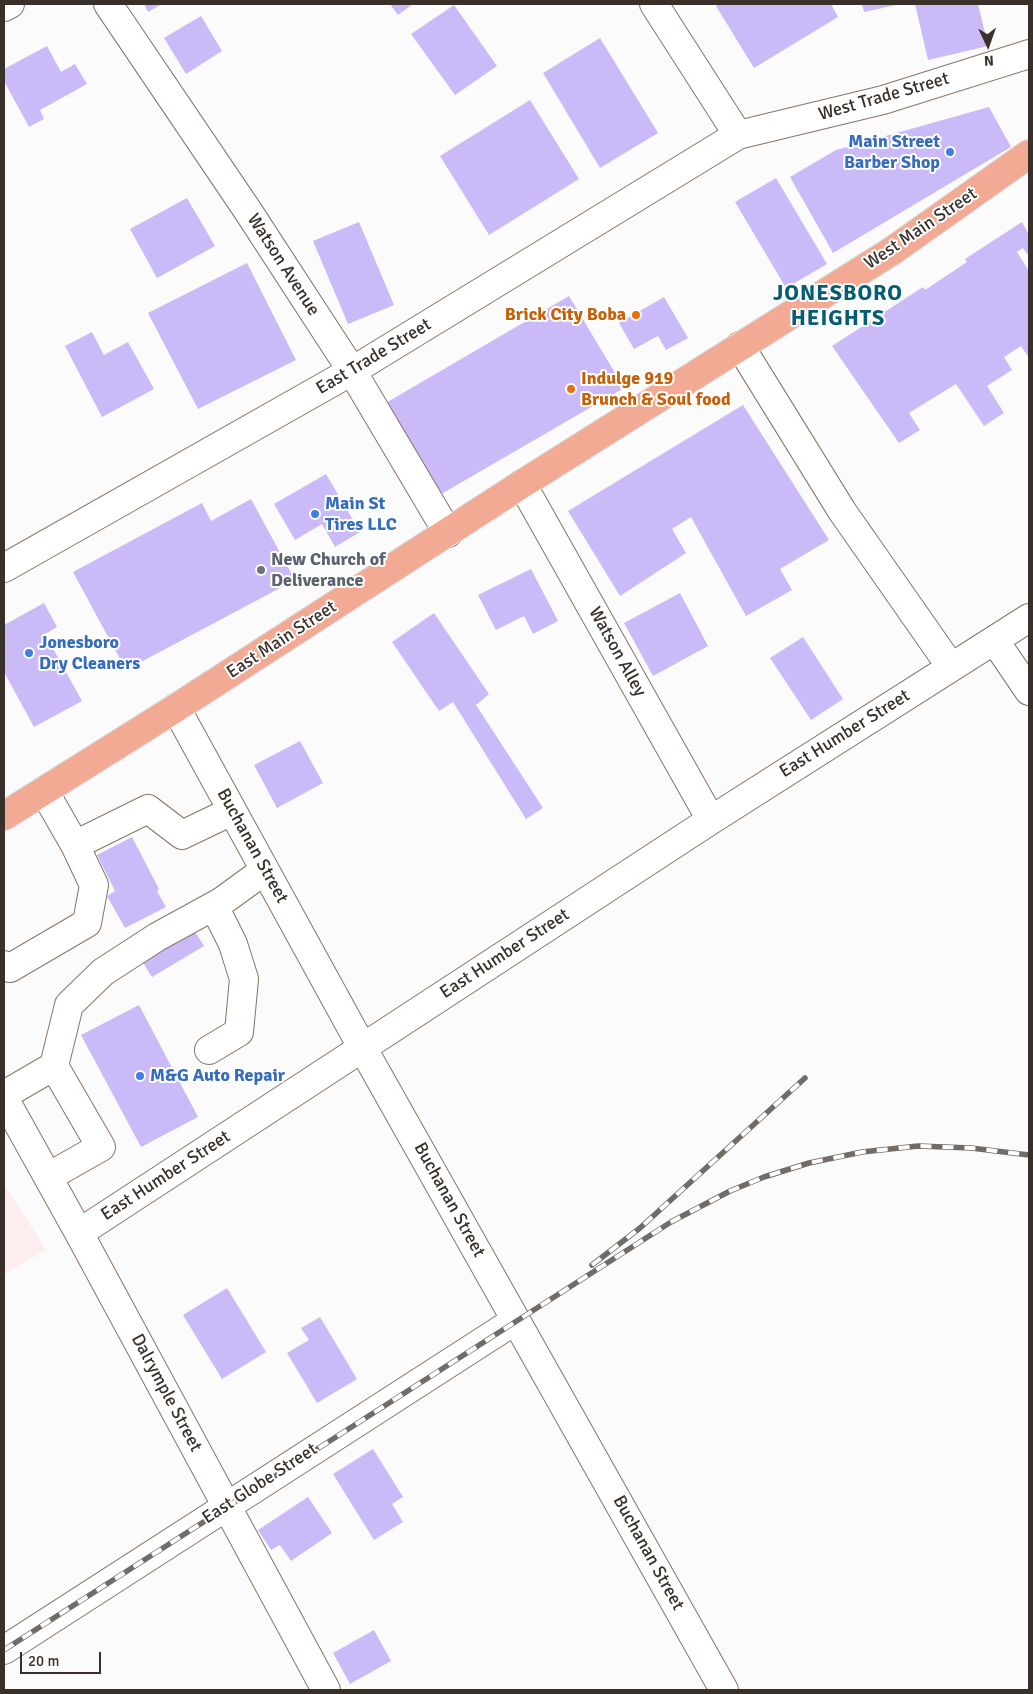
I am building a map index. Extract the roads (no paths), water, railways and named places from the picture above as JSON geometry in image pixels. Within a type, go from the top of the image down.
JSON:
[{"type":"main road","name":"West Main Street","points":[[738,348],[892,251],[1029,154]]},
{"type":"main road","name":"East Main Street","points":[[4,816],[738,348]]},
{"type":"street","points":[[4,7],[10,4]]},
{"type":"street","name":"Watson Avenue","points":[[108,4],[352,371],[448,533]]},
{"type":"street","points":[[654,4],[738,135]]},
{"type":"street","name":"West Trade Street","points":[[738,135],[883,100],[1029,54]]},
{"type":"street","name":"East Trade Street","points":[[4,568],[352,371],[738,135]]},
{"type":"street","points":[[738,348],[942,673]]},
{"type":"street","name":"Watson Alley","points":[[522,484],[711,820]]},
{"type":"street","name":"East Humber Street","points":[[79,1233],[711,820],[1029,618]]},
{"type":"street","points":[[994,641],[1029,691]]},
{"type":"street","name":"Buchanan Street","points":[[176,708],[362,1047],[724,1690]]},
{"type":"street","points":[[4,965],[10,968],[87,923],[94,885],[76,845],[44,791]]},
{"type":"street","points":[[76,845],[148,809],[182,835],[232,811]]},
{"type":"street","points":[[48,1177],[101,1147],[54,1066],[69,1006],[104,972],[157,938],[214,906],[265,870]]},
{"type":"street","points":[[209,1050],[239,1032],[244,979],[233,944],[214,906]]},
{"type":"street","points":[[4,1096],[54,1066]]},
{"type":"street","name":"Dalrymple Street","points":[[4,1096],[326,1690]]},
{"type":"street","name":"East Globe Street","points":[[4,1650],[516,1320]]},
{"type":"railway","points":[[592,1265],[640,1228],[805,1078]]},
{"type":"railway","points":[[4,1650],[671,1222],[730,1191],[764,1177],[809,1163],[862,1152],[918,1146],[971,1148],[1029,1155]]},
{"type":"place","name":"Main Street Barber Shop","points":[[950,152]]},
{"type":"place","name":"Brick City Boba","points":[[636,315]]},
{"type":"place","name":"Indulge 919 Brunch & Soul food","points":[[571,389]]},
{"type":"place","name":"Main St Tires LLC","points":[[315,514]]},
{"type":"place","name":"New Church of Deliverance","points":[[261,570]]},
{"type":"place","name":"Jonesboro Dry Cleaners","points":[[29,653]]},
{"type":"place","name":"M&G Auto Repair","points":[[140,1076]]},
{"type":"district","name":"JONESBORO HEIGHTS","points":[[838,306]]}]
